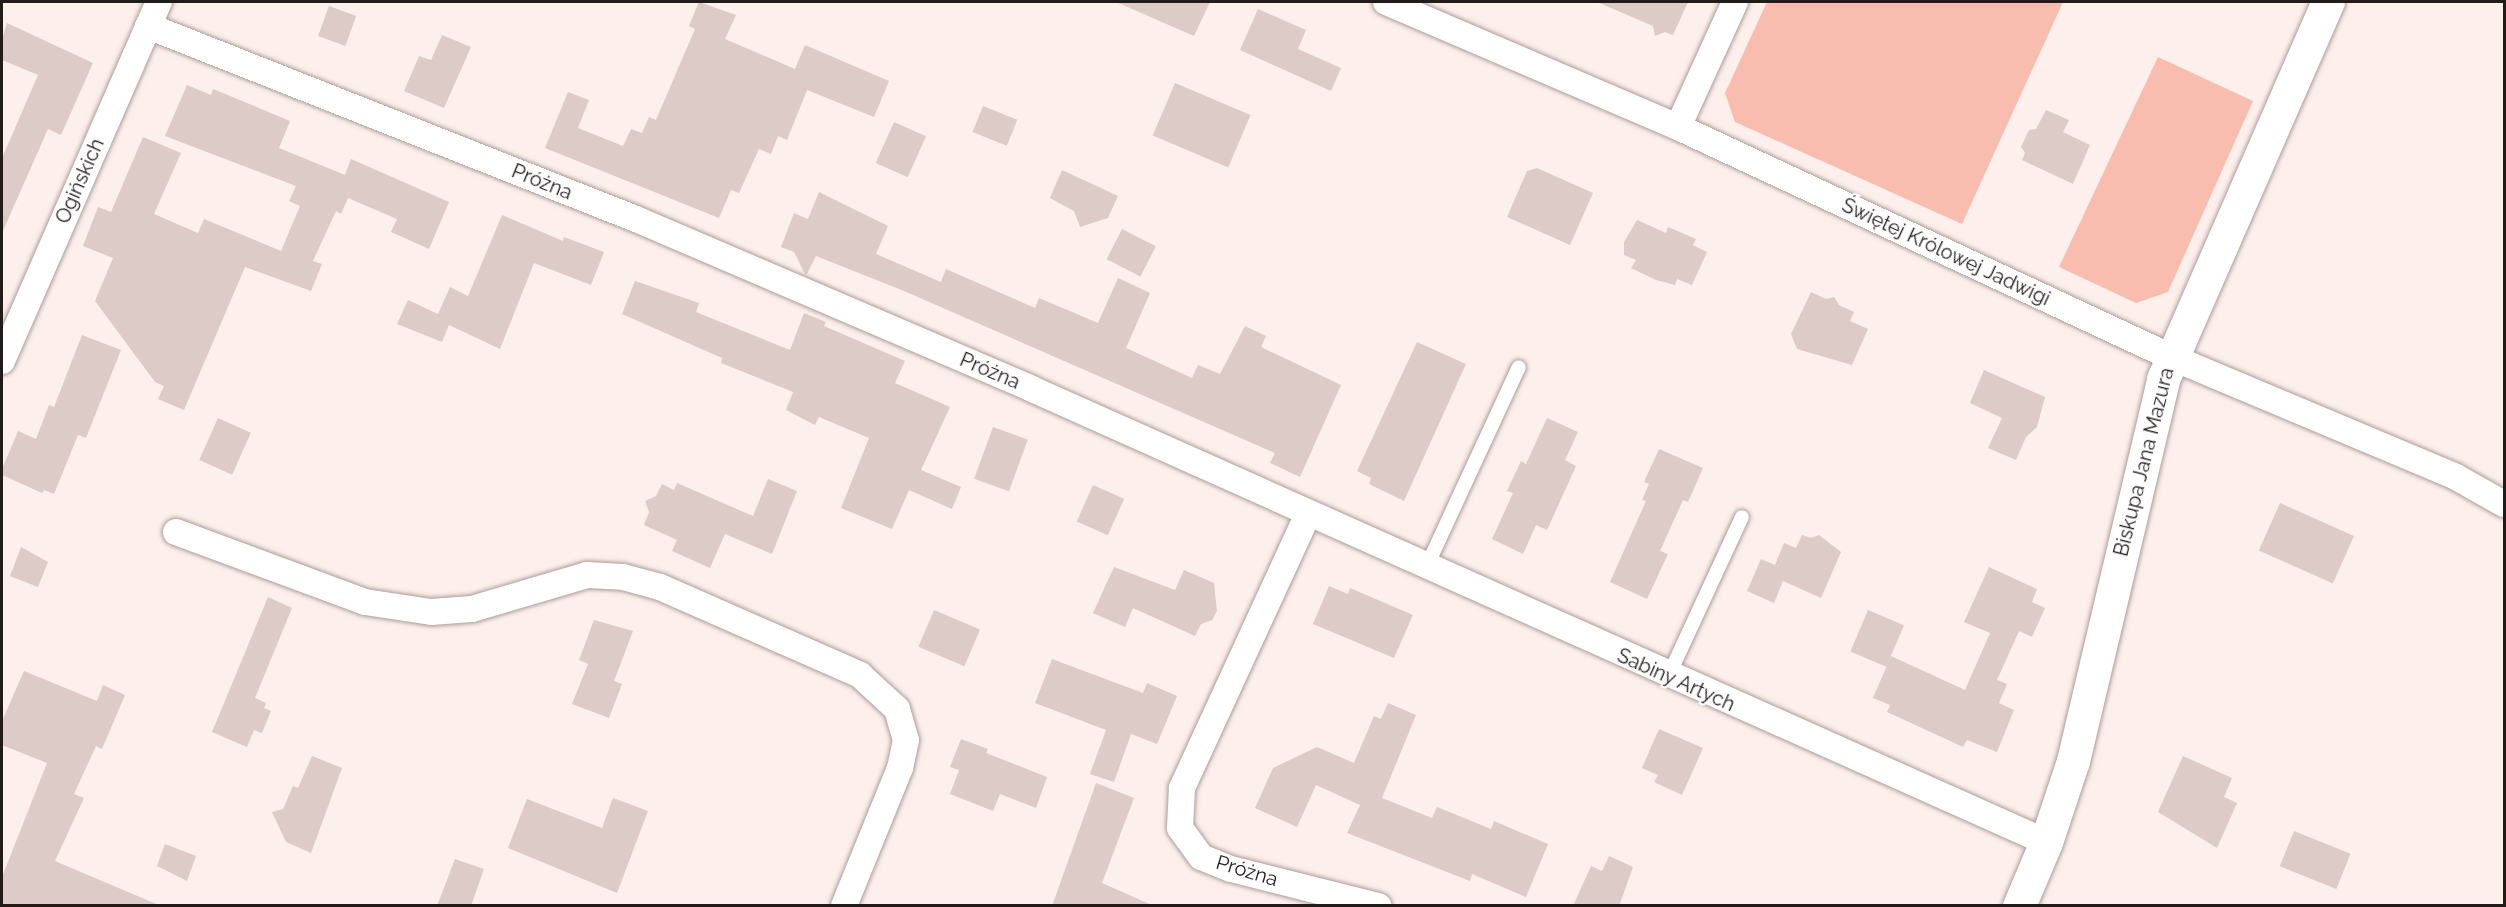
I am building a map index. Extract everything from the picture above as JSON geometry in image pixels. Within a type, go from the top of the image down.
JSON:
[{"type":"street","name":"Ogińskich","points":[[2,361],[159,2]]},
{"type":"street","name":"Świętej Królowej Jadwigi","points":[[1386,2],[1678,127],[2170,357],[2456,477],[2505,504]]},
{"type":"street","points":[[1678,127],[1735,2]]},
{"type":"street","name":"Biskupa Jana Mazura","points":[[2019,906],[2046,842],[2086,715],[2145,444],[2170,357],[2328,2]]},
{"type":"street","name":"Próżna","points":[[148,26],[636,219],[1032,389],[1308,514],[1182,789],[1180,828],[1201,857],[1231,869],[1377,906]]},
{"type":"street","name":"Sabiny Artych","points":[[1308,514],[1668,677],[2046,842]]},
{"type":"street","points":[[176,532],[365,602],[431,612],[472,609],[587,575],[623,577],[660,586],[860,675],[897,709],[906,740],[900,768],[844,906]]},
{"type":"lane","points":[[1426,567],[1519,367]]},
{"type":"lane","points":[[1668,677],[1742,517]]},
{"type":"shaded area","points":[[1767,2],[2063,2],[1962,224],[1735,122],[1725,93]]},
{"type":"shaded area","points":[[2158,57],[2253,101],[2168,292],[2136,303],[2059,267]]},
{"type":"building","points":[[699,2],[736,15],[725,39],[795,69],[805,45],[889,81],[874,117],[807,90],[787,140],[778,136],[771,154],[759,149],[739,193],[731,190],[719,218],[545,148],[568,92],[589,100],[578,128],[623,146],[631,129],[642,133],[649,117],[656,120],[695,29],[689,26]]},
{"type":"building","points":[[1116,2],[1210,2],[1194,36]]},
{"type":"building","points":[[1597,2],[1688,2],[1673,35],[1665,32],[1655,36],[1653,26]]},
{"type":"building","points":[[329,6],[356,16],[345,46],[318,36]]},
{"type":"building","points":[[1258,9],[1306,30],[1298,49],[1341,68],[1331,91],[1240,50]]},
{"type":"building","points":[[7,23],[93,63],[61,135],[48,129],[2,233],[2,158],[38,75],[2,60],[2,39]]},
{"type":"building","points":[[442,35],[471,47],[444,108],[404,91],[419,56],[431,60]]},
{"type":"building","points":[[1175,83],[1250,115],[1228,168],[1153,135]]},
{"type":"building","points":[[187,85],[211,95],[213,89],[290,121],[279,148],[345,175],[351,159],[449,202],[429,249],[391,232],[397,219],[348,198],[341,214],[336,211],[313,261],[322,264],[311,291],[245,267],[184,410],[158,399],[164,386],[155,382],[95,301],[113,258],[83,246],[98,207],[111,212],[143,137],[181,153],[154,214],[198,233],[204,219],[281,251],[300,206],[289,201],[296,186],[165,136]]},
{"type":"building","points":[[983,106],[1017,120],[1007,146],[973,132]]},
{"type":"building","points":[[2046,110],[2069,120],[2063,132],[2090,145],[2073,184],[2022,160],[2025,153],[2021,147],[2029,130],[2036,129]]},
{"type":"building","points":[[894,122],[926,136],[908,177],[876,163]]},
{"type":"building","points":[[1537,168],[1593,193],[1570,245],[1507,217],[1527,171]]},
{"type":"building","points":[[1062,170],[1118,196],[1108,218],[1080,227],[1074,211],[1050,198]]},
{"type":"building","points":[[819,192],[888,226],[876,254],[941,282],[946,269],[1035,308],[1039,298],[1098,323],[1118,278],[1150,293],[1126,348],[1192,378],[1198,365],[1220,374],[1245,326],[1266,336],[1261,347],[1341,385],[1300,477],[1270,463],[1275,453],[904,291],[816,256],[806,276],[794,252],[781,247],[794,213],[808,219]]},
{"type":"building","points":[[502,215],[563,241],[564,237],[604,252],[591,285],[534,263],[500,349],[449,325],[442,342],[397,324],[408,300],[438,314],[450,287],[468,296]]},
{"type":"building","points":[[1637,220],[1666,233],[1668,227],[1696,239],[1693,245],[1707,252],[1692,285],[1677,279],[1675,285],[1656,280],[1631,268],[1636,260],[1624,255],[1624,242]]},
{"type":"building","points":[[1122,229],[1156,246],[1140,277],[1107,259]]},
{"type":"building","points":[[635,281],[699,303],[696,312],[790,350],[804,313],[826,322],[824,326],[905,361],[895,383],[950,407],[921,470],[961,487],[952,509],[909,490],[892,529],[841,508],[869,438],[819,417],[815,425],[786,410],[793,392],[721,363],[722,358],[622,314]]},
{"type":"building","points":[[1811,292],[1826,299],[1834,297],[1839,305],[1854,312],[1850,321],[1868,329],[1852,365],[1797,349],[1791,334]]},
{"type":"building","points":[[82,335],[121,350],[86,438],[78,435],[54,494],[44,490],[42,493],[2,475],[2,469],[18,431],[36,439],[49,405],[54,407]]},
{"type":"building","points":[[1417,342],[1466,364],[1404,501],[1369,484],[1371,478],[1357,471]]},
{"type":"building","points":[[1984,370],[2045,397],[2037,427],[2026,437],[2016,460],[1988,448],[2002,418],[1970,403]]},
{"type":"building","points":[[218,418],[251,433],[232,475],[199,460]]},
{"type":"building","points":[[1547,418],[1578,432],[1565,460],[1576,466],[1547,530],[1536,525],[1523,554],[1492,539],[1513,493],[1507,491],[1521,461],[1526,464]]},
{"type":"building","points":[[993,427],[1028,440],[1009,491],[974,479]]},
{"type":"building","points":[[1659,449],[1703,468],[1688,502],[1683,500],[1660,551],[1668,554],[1647,599],[1610,582],[1646,501],[1642,500],[1649,484],[1644,482]]},
{"type":"building","points":[[768,479],[797,491],[772,554],[725,534],[710,568],[672,551],[677,540],[644,525],[649,512],[645,501],[656,496],[662,484],[674,490],[677,483],[753,516]]},
{"type":"building","points":[[1093,485],[1124,499],[1108,535],[1077,522]]},
{"type":"building","points":[[2280,503],[2354,536],[2333,583],[2259,551]]},
{"type":"building","points":[[1802,535],[1811,538],[1819,535],[1841,552],[1821,598],[1783,581],[1774,603],[1747,591],[1761,559],[1775,565],[1784,543],[1796,548]]},
{"type":"building","points":[[21,547],[48,562],[38,587],[10,576]]},
{"type":"building","points":[[1114,567],[1175,590],[1184,570],[1214,583],[1217,611],[1212,620],[1201,624],[1195,636],[1133,608],[1125,627],[1093,613]]},
{"type":"building","points":[[1989,567],[2037,589],[2032,602],[2045,608],[2032,637],[2019,631],[1997,680],[2007,684],[1999,703],[2014,710],[1997,752],[1967,740],[1963,747],[1887,712],[1890,705],[1873,698],[1891,656],[1965,690],[1990,633],[1964,622]]},
{"type":"building","points":[[1329,586],[1348,594],[1350,588],[1413,615],[1394,658],[1313,624]]},
{"type":"building","points":[[268,597],[292,608],[255,698],[266,703],[264,708],[271,711],[262,733],[254,730],[247,747],[212,732]]},
{"type":"building","points":[[934,610],[980,630],[964,666],[918,647]]},
{"type":"building","points":[[1868,610],[1904,625],[1886,667],[1850,651]]},
{"type":"building","points":[[594,620],[633,631],[614,681],[622,684],[609,718],[572,704],[588,664],[579,660]]},
{"type":"building","points":[[1052,659],[1143,693],[1147,683],[1177,696],[1157,744],[1131,734],[1114,782],[1090,774],[1106,730],[1035,703]]},
{"type":"building","points":[[24,671],[97,701],[103,685],[125,695],[102,749],[96,746],[74,794],[84,798],[55,861],[161,906],[2,906],[2,877],[47,763],[2,745],[2,721]]},
{"type":"building","points":[[1388,703],[1416,715],[1382,798],[1432,818],[1437,807],[1491,829],[1494,821],[1548,844],[1526,897],[1472,874],[1470,881],[1347,833],[1360,805],[1316,785],[1297,827],[1255,808],[1273,768],[1317,747],[1354,763],[1374,716],[1381,719]]},
{"type":"building","points":[[1659,729],[1703,748],[1682,795],[1654,782],[1658,775],[1642,768]]},
{"type":"building","points":[[961,739],[988,749],[986,753],[1047,777],[1036,808],[1000,794],[993,811],[950,794],[959,770],[950,767]]},
{"type":"building","points":[[312,756],[342,768],[311,853],[286,842],[272,812],[283,809],[293,786],[298,788]]},
{"type":"building","points":[[2183,756],[2232,778],[2224,797],[2237,803],[2217,848],[2158,812]]},
{"type":"building","points":[[1096,783],[1134,798],[1102,883],[1154,906],[1052,906]]},
{"type":"building","points":[[613,798],[648,811],[617,893],[508,848],[527,799],[602,828]]},
{"type":"building","points":[[2294,831],[2351,854],[2336,889],[2280,866]]},
{"type":"building","points":[[165,844],[196,856],[187,881],[157,866]]},
{"type":"building","points":[[1609,856],[1633,867],[1619,906],[1573,906],[1591,866],[1602,871]]},
{"type":"building","points":[[455,859],[484,869],[471,906],[437,906]]}]
